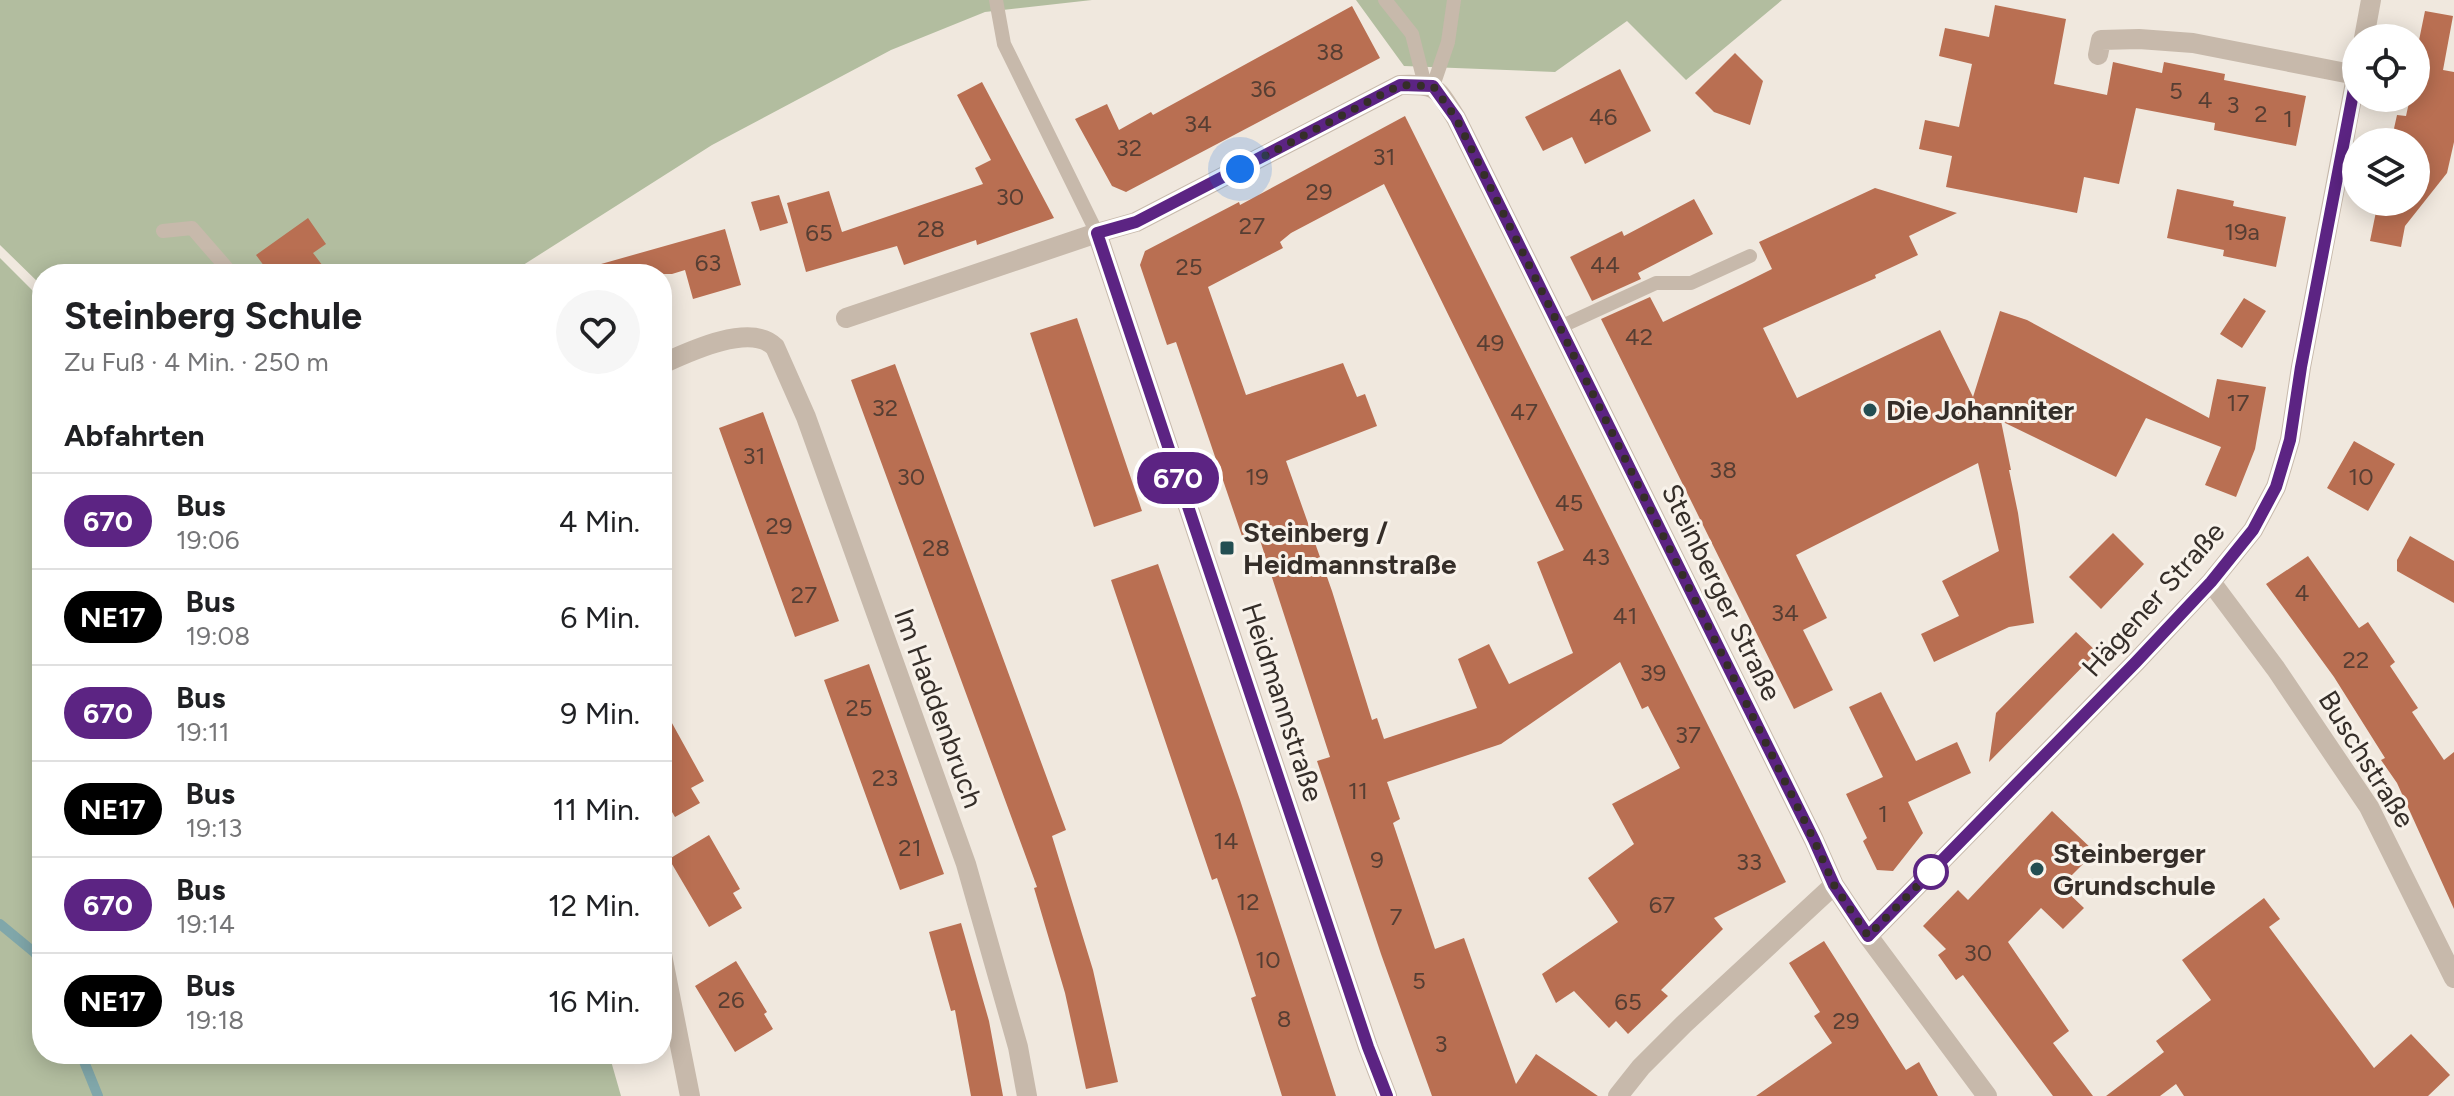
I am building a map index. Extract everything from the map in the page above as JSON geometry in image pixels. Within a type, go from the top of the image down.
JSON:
[{"type":"street","points":[[2367,24],[2371,0]]},
{"type":"street","points":[[2098,55],[2101,40],[2193,43],[2342,73]]},
{"type":"street","points":[[846,318],[1136,222],[1400,85],[1432,88]]},
{"type":"street","name":"Steinberger Straße","points":[[1432,88],[1456,118],[1834,885],[1868,936],[1987,1096]]},
{"type":"street","name":"Hägener Straße","points":[[1868,936],[2211,582],[2253,530],[2276,487],[2290,440],[2349,112]]},
{"type":"street","name":"Heidmannstraße","points":[[1097,233],[1368,1047],[1387,1096]]},
{"type":"street","name":"Im Haddenbruch","points":[[672,360],[735,338],[751,336],[775,347],[806,417],[966,864],[1010,1019],[1027,1096]]},
{"type":"street","name":"Buschstraße","points":[[2211,582],[2276,669],[2369,807],[2454,978]]},
{"type":"street","points":[[1618,1096],[1641,1067],[1684,1024],[1834,885]]},
{"type":"street","points":[[672,1005],[690,1096]]},
{"type":"lane","points":[[996,0],[1004,44],[1097,233]]},
{"type":"lane","points":[[1385,0],[1412,34],[1432,88]]},
{"type":"lane","points":[[1432,88],[1448,42],[1454,0]]},
{"type":"lane","points":[[163,231],[192,228],[223,264]]},
{"type":"lane","points":[[1560,327],[1656,283],[1691,283],[1750,256]]},
{"type":"green space","points":[[0,0],[1092,0],[985,12],[891,50],[712,145],[525,264],[32,264],[32,276],[0,245]]},
{"type":"green space","points":[[1356,0],[1782,0],[1686,80],[1627,21],[1555,72],[1404,66]]},
{"type":"green space","points":[[0,258],[32,290],[32,1064],[612,1064],[621,1096],[0,1096]]},
{"type":"building","points":[[1995,5],[2066,19],[2054,84],[2107,95],[2113,62],[2162,73],[2164,62],[2225,74],[2224,80],[2306,96],[2296,146],[2214,130],[2215,123],[2136,108],[2119,184],[2084,177],[2077,213],[1946,187],[1952,156],[1919,149],[1925,120],[1959,127],[1972,64],[1939,56],[1945,28],[1989,37]]},
{"type":"building","points":[[1352,6],[1380,58],[1126,192],[1112,186],[1075,119],[1107,104],[1119,130],[1151,112],[1153,115]]},
{"type":"building","points":[[2425,11],[2453,16],[2443,70],[2454,72],[2454,142],[2447,173],[2430,194],[2430,128],[2394,128],[2397,115],[2430,112],[2430,24],[2422,24]]},
{"type":"building","points":[[1735,53],[1763,81],[1750,125],[1714,112],[1695,93]]},
{"type":"building","points":[[1620,69],[1651,131],[1585,164],[1572,137],[1543,151],[1525,117]]},
{"type":"building","points":[[982,82],[1054,218],[977,245],[976,240],[904,265],[897,246],[806,272],[787,203],[829,191],[842,232],[983,184],[975,168],[991,160],[957,95]]},
{"type":"building","points":[[1405,116],[1786,882],[1714,918],[1723,929],[1661,990],[1668,996],[1628,1034],[1616,1021],[1609,1028],[1574,991],[1556,1003],[1542,974],[1618,922],[1588,878],[1634,844],[1612,804],[1680,768],[1648,706],[1642,709],[1620,662],[1501,744],[1387,782],[1400,819],[1393,823],[1435,949],[1464,938],[1516,1084],[1536,1054],[1598,1096],[1432,1096],[1317,761],[1330,757],[1258,534],[1243,539],[1176,342],[1167,345],[1140,265],[1145,251],[1239,202],[1240,205]],"holes":[[[1384,184],[1564,550],[1537,562],[1573,653],[1509,684],[1489,644],[1458,659],[1477,708],[1384,739],[1377,718],[1372,720],[1332,591],[1286,461],[1377,426],[1365,394],[1357,397],[1343,363],[1246,395],[1208,287],[1283,248],[1280,242],[1291,233]]]},
{"type":"building","points":[[1875,188],[1957,213],[1909,236],[1918,255],[1875,275],[1876,278],[1763,328],[1797,398],[1940,330],[1973,397],[2000,311],[2027,320],[2209,418],[2217,379],[2266,387],[2255,449],[2236,497],[2205,485],[2221,447],[2146,418],[2116,477],[2001,421],[2034,623],[2009,627],[1934,662],[1921,634],[1959,616],[1942,581],[1999,551],[1978,463],[1796,555],[1827,618],[1803,630],[1833,690],[1794,709],[1601,319],[1650,297],[1663,322],[1772,269],[1759,242]]},
{"type":"building","points":[[2177,189],[2234,201],[2233,206],[2286,217],[2276,267],[2223,256],[2224,250],[2167,238]]},
{"type":"building","points":[[779,195],[788,223],[760,231],[751,202]]},
{"type":"building","points":[[1694,199],[1713,234],[1638,273],[1641,279],[1592,301],[1570,257],[1622,231],[1624,236]]},
{"type":"building","points":[[2375,216],[2413,216],[2405,226],[2401,247],[2370,241]]},
{"type":"building","points":[[308,218],[326,244],[313,253],[321,264],[263,264],[256,255]]},
{"type":"building","points":[[725,229],[741,285],[693,299],[685,270],[672,274],[672,264],[601,264]]},
{"type":"building","points":[[2244,298],[2266,311],[2242,348],[2220,334]]},
{"type":"building","points":[[1077,318],[1142,511],[1094,527],[1030,333]]},
{"type":"building","points":[[895,364],[1066,830],[1052,836],[1093,970],[1118,1082],[1086,1089],[1065,993],[1034,888],[1037,887],[851,380]]},
{"type":"building","points":[[763,412],[839,621],[795,637],[719,428]]},
{"type":"building","points":[[2354,441],[2395,464],[2368,511],[2327,488]]},
{"type":"building","points":[[2113,533],[2144,564],[2101,609],[2069,577]]},
{"type":"building","points":[[2410,536],[2454,561],[2454,603],[2397,571],[2397,560]]},
{"type":"building","points":[[2308,556],[2359,628],[2368,622],[2395,662],[2390,666],[2418,708],[2412,712],[2444,760],[2454,752],[2454,909],[2397,783],[2381,760],[2385,758],[2334,677],[2266,584]]},
{"type":"building","points":[[1158,564],[1240,800],[1336,1096],[1282,1096],[1251,998],[1256,996],[1237,937],[1217,878],[1212,880],[1111,580]]},
{"type":"building","points":[[2076,632],[2097,652],[1989,762],[1996,713]]},
{"type":"building","points":[[869,664],[944,874],[900,890],[824,680]]},
{"type":"building","points":[[1881,692],[1916,761],[1957,742],[1971,773],[1908,802],[1923,833],[1893,871],[1877,870],[1863,841],[1867,838],[1846,794],[1883,777],[1849,707]]},
{"type":"building","points":[[672,723],[704,781],[691,788],[700,803],[675,817],[672,812]]},
{"type":"building","points":[[2052,811],[2095,852],[2061,886],[2084,908],[2063,929],[2041,908],[2008,942],[2069,1031],[2053,1043],[2093,1096],[2053,1096],[1963,975],[1956,980],[1938,955],[1946,949],[1923,926],[1958,890],[1968,900]]},
{"type":"building","points":[[709,835],[740,889],[733,893],[742,908],[709,927],[672,864],[672,857]]},
{"type":"building","points":[[2264,898],[2280,919],[2269,927],[2374,1068],[2411,1034],[2450,1075],[2428,1096],[2184,1096],[2176,1084],[2160,1096],[2106,1096],[2164,1052],[2156,1041],[2211,1000],[2182,960]]},
{"type":"building","points":[[961,923],[989,1021],[1003,1096],[971,1096],[955,1010],[951,1011],[929,932]]},
{"type":"building","points":[[1824,941],[1906,1070],[1919,1062],[1938,1096],[1756,1096],[1832,1043],[1814,1016],[1820,1012],[1789,963]]},
{"type":"building","points":[[736,961],[767,1012],[764,1014],[773,1029],[735,1052],[695,986]]},
{"type":"waterway","points":[[0,924],[32,951]]},
{"type":"waterway","points":[[85,1064],[98,1096]]},
{"type":"bus line","name":"670","points":[[1387,1096],[1368,1047],[1097,233],[1136,222],[1400,85],[1433,86],[1456,118],[1834,885],[1868,936],[2136,662],[2211,582],[2253,530],[2276,487],[2290,440],[2350,112]]},
{"type":"place","name":"Die Johanniter","points":[[1870,410]]},
{"type":"place","name":"Steinberg / Heidmannstraße","points":[[1227,548]]},
{"type":"place","name":"Steinberger Grundschule","points":[[2037,869]]},
{"type":"route","points":[[1240,169],[1400,85],[1433,86],[1456,118],[1834,885],[1868,936],[1934,869],[1931,872]]}]
